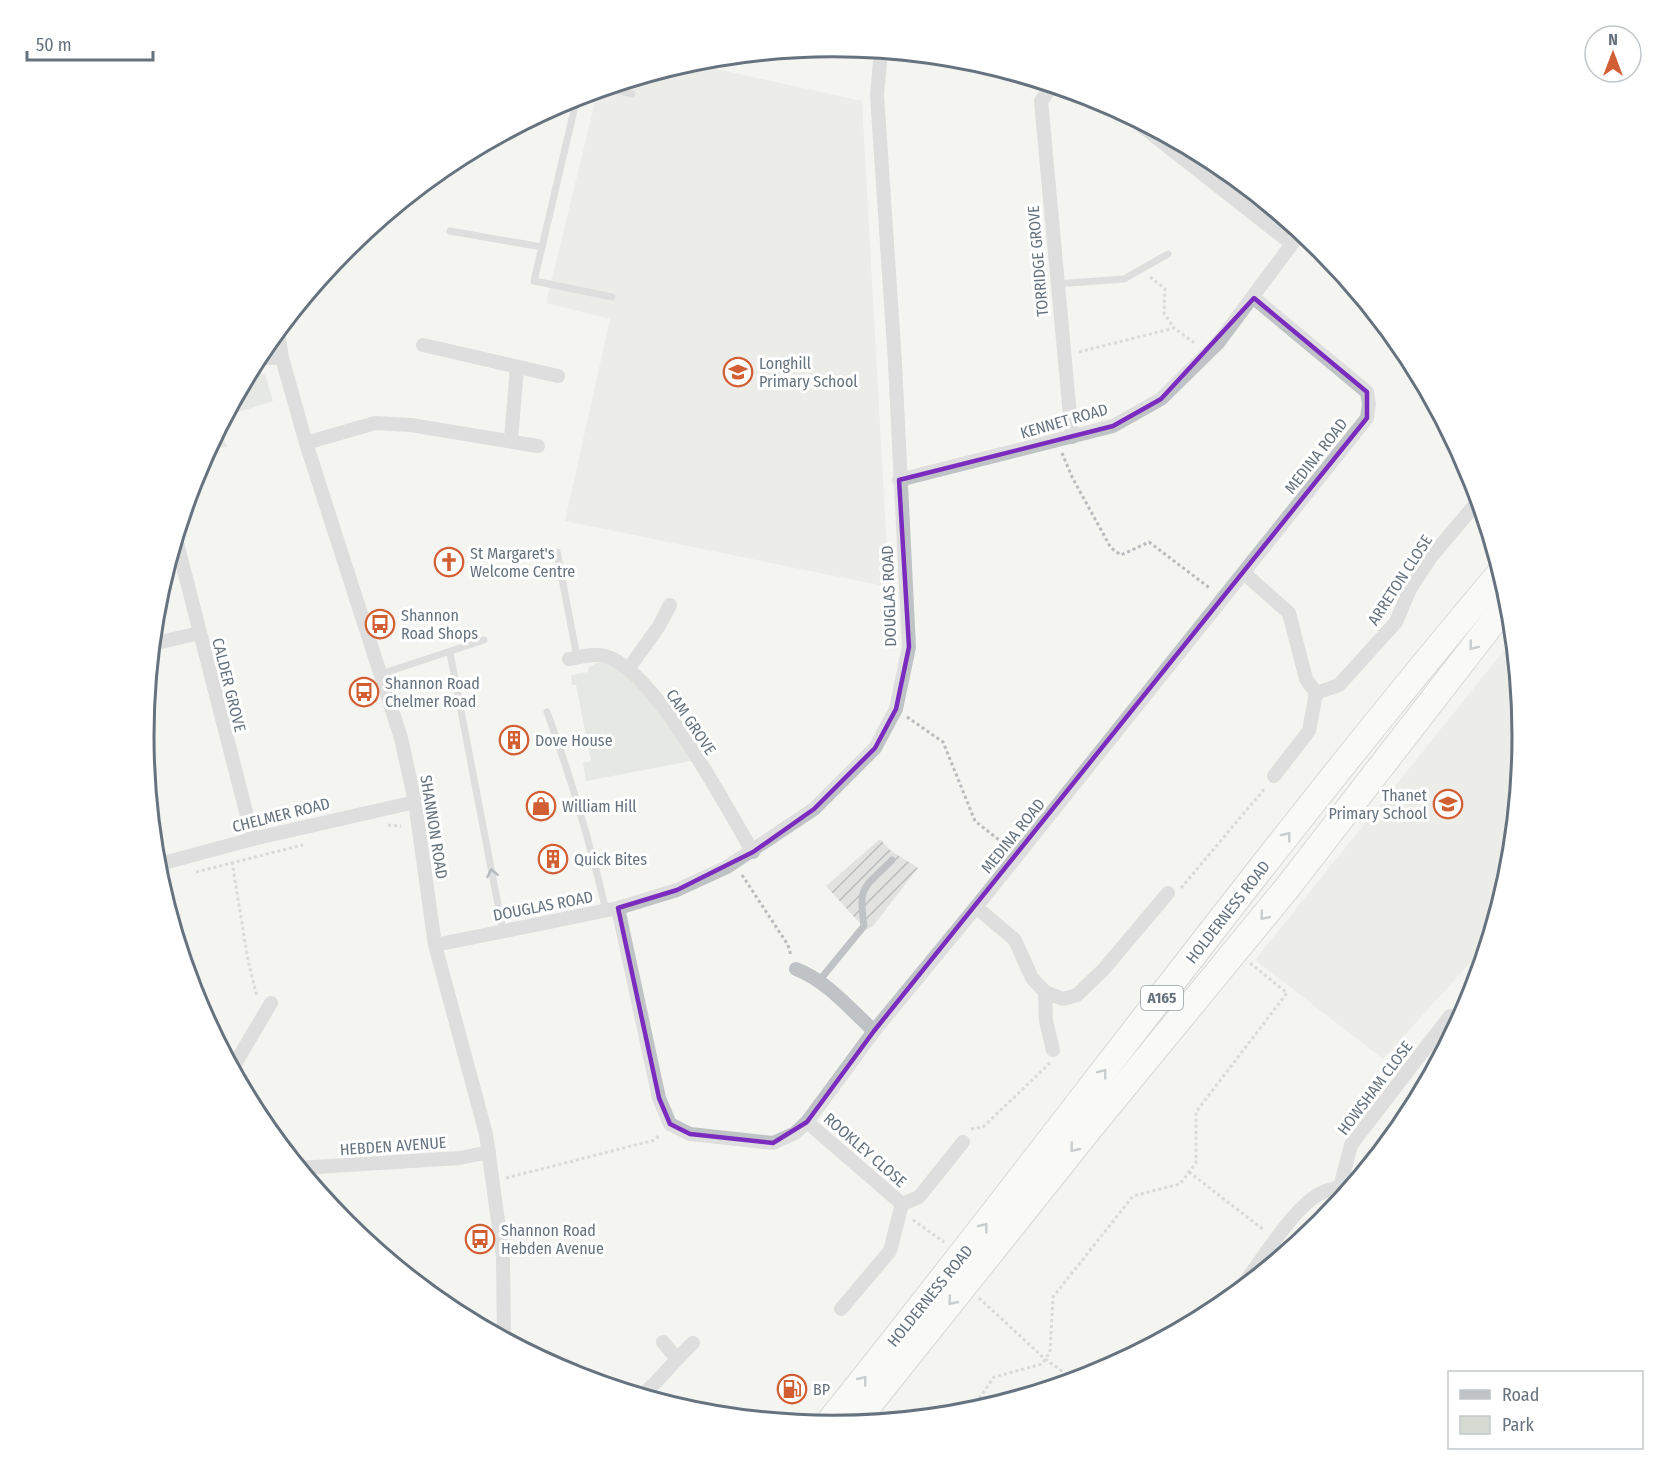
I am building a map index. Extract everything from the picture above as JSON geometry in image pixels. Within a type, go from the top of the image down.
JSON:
[{"type":"highway","name":"HOLDERNESS ROAD","points":[[847,1416],[963,1255],[1388,706],[1494,580]]},
{"type":"highway","name":"HOLDERNESS ROAD","points":[[847,1416],[1090,1128],[1287,888],[1501,611]]},
{"type":"street","name":"DOUGLAS ROAD","points":[[435,945],[612,909],[677,890],[735,863],[814,809],[874,748],[896,709],[909,647],[895,363],[877,95],[880,58]]},
{"type":"street","name":"TORRIDGE GROVE","points":[[1048,92],[1041,101],[1056,284],[1072,437]]},
{"type":"street","points":[[1163,142],[1292,244]]},
{"type":"street","name":"KENNET ROAD","points":[[899,480],[1113,426],[1161,399],[1207,353],[1254,298],[1296,239]]},
{"type":"street","name":"MEDINA ROAD","points":[[670,1124],[690,1134],[773,1143],[795,1133],[807,1122],[873,1031],[1018,855],[1367,418],[1369,404],[1367,392],[1254,298]]},
{"type":"street","name":"SHANNON ROAD","points":[[280,343],[306,443],[401,738],[415,802],[435,945],[489,1152],[503,1257],[504,1330]]},
{"type":"street","points":[[423,345],[558,376]]},
{"type":"street","points":[[270,358],[282,358]]},
{"type":"street","points":[[511,439],[517,368]]},
{"type":"street","points":[[306,443],[375,423],[411,424],[511,439],[538,446]]},
{"type":"street","name":"ARRETON CLOSE","points":[[1316,693],[1339,686],[1396,622],[1410,589],[1431,557],[1473,507]]},
{"type":"street","name":"CALDER GROVE","points":[[179,553],[253,839]]},
{"type":"street","points":[[1244,573],[1288,614],[1306,679],[1316,693],[1309,731],[1274,776]]},
{"type":"street","points":[[629,668],[659,626],[670,605]]},
{"type":"street","points":[[161,642],[199,633]]},
{"type":"street","name":"CAM GROVE","points":[[573,658],[605,656],[629,668],[652,694],[683,737],[753,852]]},
{"type":"street","name":"CHELMER ROAD","points":[[166,862],[253,839],[415,802]]},
{"type":"street","points":[[976,907],[1015,940],[1032,978],[1045,992],[1063,999],[1077,995],[1166,902]]},
{"type":"street","points":[[612,909],[660,1098],[670,1124]]},
{"type":"street","points":[[796,969],[819,981],[873,1031]]},
{"type":"street","points":[[1045,992],[1046,1021],[1053,1050]]},
{"type":"street","points":[[237,1061],[267,1009]]},
{"type":"street","name":"HOWSHAM CLOSE","points":[[1347,1182],[1351,1146],[1450,1016]]},
{"type":"street","name":"ROOKLEY CLOSE","points":[[807,1122],[902,1208]]},
{"type":"street","name":"ROOKLEY CLOSE","points":[[841,1309],[890,1251],[902,1208],[919,1197],[963,1142]]},
{"type":"street","name":"HEBDEN AVENUE","points":[[308,1167],[460,1158],[489,1152]]},
{"type":"street","points":[[1256,1269],[1299,1209],[1320,1193],[1342,1187]]},
{"type":"street","points":[[663,1342],[676,1358]]},
{"type":"street","points":[[648,1390],[661,1380],[676,1358],[693,1343]]},
{"type":"lane","points":[[620,91],[632,94]]},
{"type":"lane","points":[[574,108],[534,281],[612,297]]},
{"type":"lane","points":[[450,231],[542,247]]},
{"type":"lane","points":[[1056,284],[1124,279],[1168,254]]},
{"type":"lane","points":[[556,552],[573,658]]},
{"type":"lane","points":[[381,675],[484,640]]},
{"type":"lane","points":[[450,652],[503,931]]},
{"type":"lane","points":[[547,712],[566,762],[612,909]]},
{"type":"lane","points":[[819,981],[864,926],[859,904],[862,891],[892,860]]},
{"type":"path","points":[[1144,268],[1150,278],[1165,289],[1164,314],[1174,328],[1207,353]]},
{"type":"path","points":[[1063,356],[1174,328]]},
{"type":"path","points":[[1057,441],[1072,477],[1111,548],[1121,555],[1149,542],[1224,598]]},
{"type":"path","points":[[896,709],[943,742],[975,821],[1018,855]]},
{"type":"path","points":[[1166,902],[1178,892],[1232,830],[1274,776]]},
{"type":"path","points":[[384,824],[401,826]]},
{"type":"path","points":[[191,873],[314,842]]},
{"type":"path","points":[[230,845],[248,960],[260,1011],[267,1009]]},
{"type":"path","points":[[735,863],[788,945],[791,956],[790,968],[796,969]]},
{"type":"path","points":[[978,1400],[994,1377],[1042,1364],[1050,1352],[1053,1297],[1134,1196],[1180,1184],[1196,1163],[1196,1112],[1287,993],[1243,958]]},
{"type":"path","points":[[963,1142],[970,1130],[983,1128],[1021,1093],[1050,1063],[1053,1050]]},
{"type":"path","points":[[493,1182],[655,1140],[670,1124]]},
{"type":"path","points":[[1190,1172],[1277,1241]]},
{"type":"path","points":[[902,1208],[963,1255]]},
{"type":"path","points":[[978,1298],[1045,1359],[1067,1374]]},
{"type":"highlighted area","points":[[1254,298],[1367,392],[1367,418],[874,1031],[807,1122],[773,1143],[690,1134],[670,1124],[659,1098],[618,908],[677,890],[753,852],[814,809],[875,748],[896,709],[909,647],[899,480],[1113,426],[1161,399]]},
{"type":"shaded area","name":"Longhill Primary School","points":[[713,68],[862,101],[889,587],[565,521],[610,319],[546,303],[595,100],[658,80]]},
{"type":"shaded area","name":"Thanet Primary School","points":[[1507,647],[1512,692],[1512,781],[1500,869],[1490,912],[1473,964],[1471,962],[1383,1059],[1255,960]]},
{"type":"shaded area","points":[[880,839],[890,850],[918,868],[873,926],[866,930],[826,886]]},
{"type":"green space","points":[[260,373],[265,375],[273,401],[237,413]]},
{"type":"green space","points":[[224,437],[227,447],[219,448]]},
{"type":"green space","points":[[598,662],[613,667],[628,676],[641,688],[664,716],[691,761],[586,781],[583,763],[591,761],[576,685],[572,685],[571,675],[588,672],[589,667]]},
{"type":"place","name":"Longhill Primary School","points":[[738,372]]},
{"type":"place","name":"St Margaret's Welcome Centre","points":[[449,562]]},
{"type":"place","name":"Shannon Road Shops","points":[[380,624]]},
{"type":"place","name":"Shannon Road Chelmer Road","points":[[364,692]]},
{"type":"place","name":"Dove House","points":[[514,740]]},
{"type":"place","name":"Thanet Primary School","points":[[1448,804]]},
{"type":"place","name":"William Hill","points":[[541,806]]},
{"type":"place","name":"Quick Bites","points":[[553,859]]},
{"type":"place","name":"Shannon Road Hebden Avenue","points":[[480,1239]]},
{"type":"place","name":"BP","points":[[792,1389]]}]
